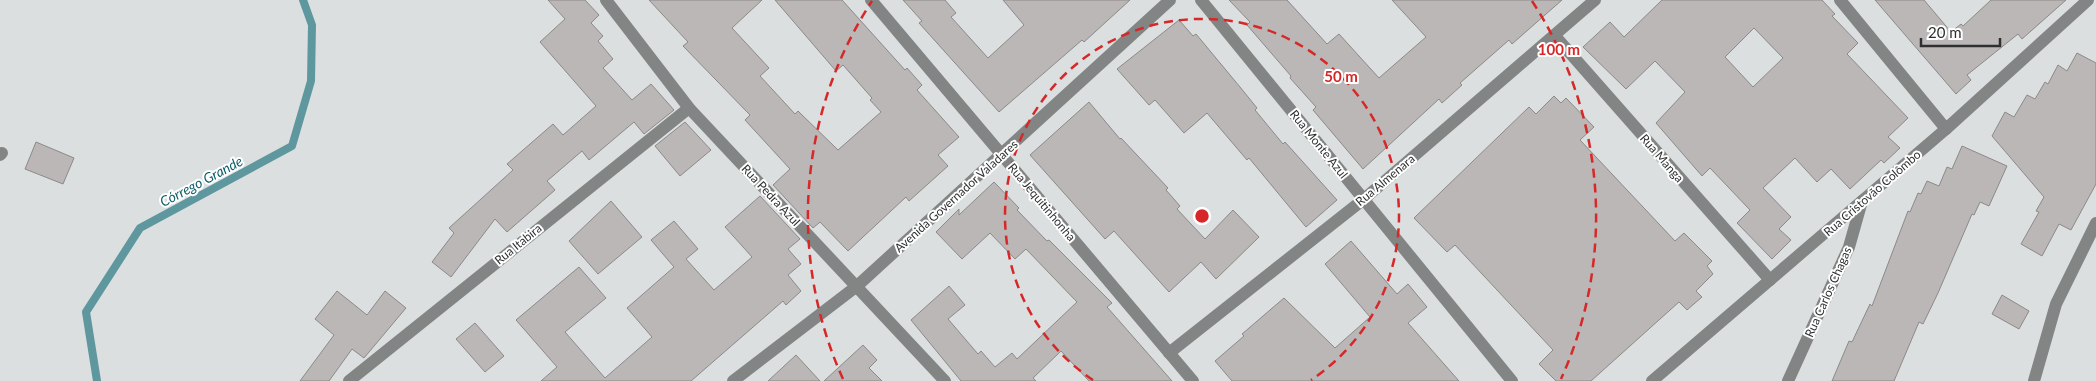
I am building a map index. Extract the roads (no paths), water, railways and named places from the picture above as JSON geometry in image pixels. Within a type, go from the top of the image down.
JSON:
[{"type":"street","name":"Rua Pedra Azul","points":[[606,0],[689,108],[945,381]]},
{"type":"street","name":"Rua Jequitinhonha","points":[[872,0],[1193,381]]},
{"type":"street","name":"Avenida Governador Valadares","points":[[733,381],[857,286],[1170,0]]},
{"type":"street","name":"Rua Monte Azul","points":[[1201,0],[1512,381]]},
{"type":"street","name":"Rua Almenara","points":[[1169,353],[1364,198],[1595,0]]},
{"type":"street","points":[[1840,0],[1946,129]]},
{"type":"street","name":"Rua Cristovão Colômbo","points":[[1652,381],[1946,129],[2088,0]]},
{"type":"street","name":"Rua Manga","points":[[1555,36],[1770,280]]},
{"type":"street","name":"Rua Itabira","points":[[349,381],[689,108]]},
{"type":"street","name":"Rua Carlos Chagas","points":[[1788,381],[1849,247],[1862,201]]},
{"type":"street","points":[[2034,381],[2056,304],[2096,223]]},
{"type":"waterway","name":"Córrego Grande","points":[[97,381],[86,312],[140,228],[292,146],[311,81],[312,25],[303,0]]}]
